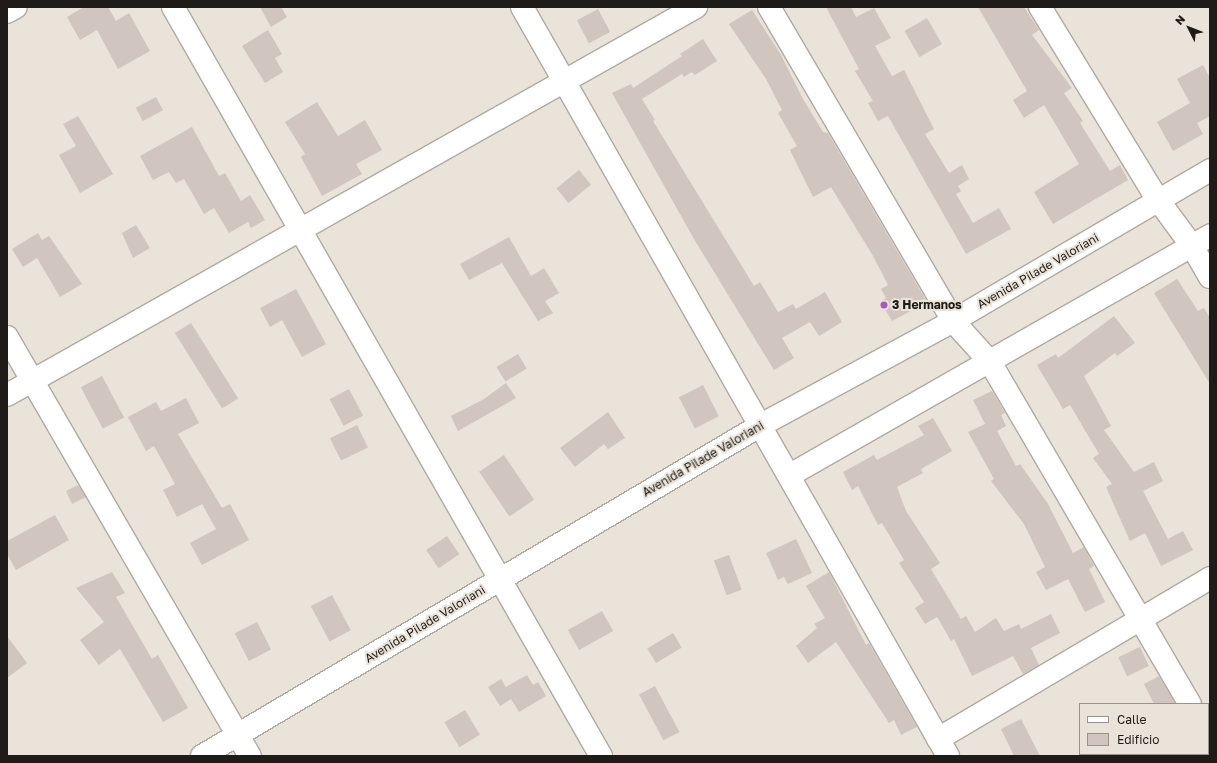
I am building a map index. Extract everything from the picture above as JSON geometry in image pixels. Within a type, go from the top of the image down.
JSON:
[{"type":"street","points":[[7,12],[16,7]]},
{"type":"street","points":[[173,7],[300,228],[498,580],[601,756]]},
{"type":"street","points":[[522,7],[566,81],[943,747],[1140,619],[1210,578]]},
{"type":"street","points":[[7,395],[300,228],[566,81],[696,7]]},
{"type":"street","points":[[769,7],[953,321],[990,362],[1189,703]]},
{"type":"street","points":[[1040,7],[1158,200],[1201,240],[1210,277]]},
{"type":"street","name":"Avenida Pilade Valoriani","points":[[202,756],[761,425],[953,321],[1210,170]]},
{"type":"street","points":[[790,475],[1201,240]]},
{"type":"street","points":[[7,337],[34,379],[250,756]]},
{"type":"building","points":[[84,7],[108,7],[116,21],[129,13],[150,51],[118,69],[97,30],[80,40],[67,17]]},
{"type":"building","points":[[260,7],[281,7],[287,17],[271,27]]},
{"type":"building","points":[[826,7],[851,7],[856,17],[874,8],[891,38],[875,46],[892,76],[904,70],[934,129],[925,134],[949,173],[962,165],[969,179],[958,186],[961,191],[956,194],[973,223],[999,208],[1011,229],[966,254],[888,116],[878,121],[868,103],[873,101],[855,71],[859,69]]},
{"type":"building","points":[[978,7],[1024,7],[1039,30],[1032,35],[1072,88],[1064,93],[1083,121],[1080,123],[1110,171],[1120,165],[1128,180],[1053,224],[1034,192],[1079,164],[1044,105],[1024,118],[1013,100],[1027,91]]},
{"type":"building","points":[[598,9],[610,32],[589,43],[577,20]]},
{"type":"building","points":[[752,10],[781,55],[803,99],[823,132],[828,133],[927,302],[892,321],[880,301],[886,298],[881,289],[888,285],[873,256],[831,187],[813,197],[790,150],[797,146],[778,113],[782,110],[766,79],[729,24]]},
{"type":"building","points":[[927,18],[942,44],[919,57],[904,31]]},
{"type":"building","points":[[268,30],[282,54],[275,58],[283,72],[265,83],[242,46]]},
{"type":"building","points":[[703,39],[717,61],[695,75],[692,72],[684,77],[682,74],[642,99],[655,120],[653,121],[754,286],[760,282],[778,312],[793,304],[796,309],[825,292],[842,322],[819,336],[810,322],[782,338],[794,358],[774,370],[694,239],[612,93],[631,84],[633,88],[682,56],[680,54]]},
{"type":"building","points":[[1203,65],[1210,78],[1210,116],[1197,123],[1203,134],[1173,151],[1157,122],[1190,103],[1177,79]]},
{"type":"building","points":[[156,97],[163,110],[143,121],[136,108]]},
{"type":"building","points":[[317,102],[338,136],[365,120],[382,150],[356,164],[362,174],[322,196],[301,157],[305,154],[285,122]]},
{"type":"building","points":[[78,116],[113,174],[80,193],[59,155],[76,146],[63,124]]},
{"type":"building","points":[[192,127],[219,176],[225,173],[241,201],[250,195],[265,220],[251,228],[248,222],[229,233],[214,208],[204,214],[184,179],[176,183],[169,172],[153,180],[140,156]]},
{"type":"building","points":[[579,170],[591,185],[568,203],[556,188]]},
{"type":"building","points":[[136,225],[150,248],[133,258],[122,233]]},
{"type":"building","points":[[38,233],[42,240],[49,236],[82,284],[60,297],[37,258],[23,267],[12,249]]},
{"type":"building","points":[[509,237],[531,276],[544,268],[559,293],[545,301],[553,313],[538,321],[502,263],[469,280],[460,264]]},
{"type":"building","points":[[1177,279],[1198,311],[1204,308],[1210,318],[1210,384],[1154,293]]},
{"type":"building","points":[[296,289],[326,344],[302,357],[282,320],[270,327],[260,308]]},
{"type":"building","points":[[1114,316],[1135,343],[1117,356],[1115,353],[1084,376],[1111,426],[1104,430],[1134,472],[1154,462],[1163,481],[1143,491],[1168,539],[1183,531],[1193,550],[1161,566],[1145,533],[1130,541],[1106,487],[1112,484],[1093,458],[1099,454],[1070,405],[1063,409],[1037,365],[1056,354],[1058,358]]},
{"type":"building","points":[[191,323],[238,398],[222,409],[175,333]]},
{"type":"building","points":[[518,354],[527,369],[505,381],[497,367]]},
{"type":"building","points":[[102,376],[124,417],[103,429],[81,387]]},
{"type":"building","points":[[506,383],[516,398],[458,431],[451,416],[484,399]]},
{"type":"building","points":[[703,385],[719,416],[695,428],[679,397]]},
{"type":"building","points":[[349,389],[363,415],[344,426],[330,399]]},
{"type":"building","points":[[992,391],[1005,413],[1001,415],[1006,426],[997,431],[1016,466],[1020,464],[1048,504],[1073,553],[1084,547],[1094,566],[1089,569],[1105,602],[1085,612],[1068,579],[1046,590],[1036,572],[1045,567],[1024,524],[991,481],[994,479],[968,432],[985,424],[973,400]]},
{"type":"building","points":[[186,398],[199,423],[178,434],[222,508],[230,504],[249,540],[202,565],[190,543],[216,529],[202,504],[177,517],[163,490],[175,484],[154,446],[146,451],[128,417],[156,402],[161,411]]},
{"type":"building","points":[[608,412],[625,438],[608,449],[604,444],[575,467],[560,448]]},
{"type":"building","points":[[933,418],[952,451],[921,469],[923,473],[897,487],[906,511],[940,563],[931,569],[961,619],[966,616],[975,632],[996,618],[1004,631],[1019,624],[1021,629],[1051,614],[1060,633],[1031,648],[1039,665],[1023,674],[1013,656],[972,676],[954,639],[951,641],[937,617],[925,624],[915,608],[924,602],[899,563],[904,560],[882,523],[878,525],[858,486],[852,490],[843,472],[874,455],[877,460],[924,435],[918,426]]},
{"type":"building","points":[[357,425],[368,447],[341,461],[330,438]]},
{"type":"building","points":[[504,455],[534,500],[509,517],[479,472]]},
{"type":"building","points":[[78,485],[86,497],[72,504],[66,491]]},
{"type":"building","points":[[55,515],[69,540],[16,570],[7,554],[7,541]]},
{"type":"building","points":[[447,536],[459,554],[439,568],[426,550]]},
{"type":"building","points":[[796,539],[812,573],[788,584],[784,577],[778,580],[766,553]]},
{"type":"building","points":[[729,555],[742,590],[727,595],[714,560]]},
{"type":"building","points":[[112,572],[125,593],[116,597],[152,659],[158,655],[188,708],[163,722],[120,649],[99,665],[80,640],[104,622],[76,588]]},
{"type":"building","points":[[829,572],[866,645],[869,643],[917,727],[901,735],[894,720],[889,723],[836,642],[808,663],[796,646],[817,628],[814,624],[825,618],[806,586]]},
{"type":"building","points":[[332,595],[351,630],[330,642],[311,606]]},
{"type":"building","points":[[602,611],[613,631],[579,650],[568,630]]},
{"type":"building","points":[[257,622],[271,650],[249,661],[235,633]]},
{"type":"building","points":[[673,633],[682,648],[656,663],[647,648]]},
{"type":"building","points":[[7,636],[27,663],[7,678]]},
{"type":"building","points":[[1140,647],[1149,666],[1127,676],[1118,657]]},
{"type":"building","points":[[527,675],[533,685],[538,682],[546,696],[519,712],[511,699],[500,706],[488,687],[501,679],[506,687]]},
{"type":"building","points":[[1159,676],[1175,703],[1154,703],[1144,684]]},
{"type":"building","points":[[655,686],[679,732],[664,740],[639,694]]},
{"type":"building","points":[[465,710],[480,735],[459,747],[444,722]]},
{"type":"building","points":[[1021,719],[1040,756],[1014,756],[1001,729]]},
{"type":"place","name":"3 Hermanos","points":[[884,305]]}]
